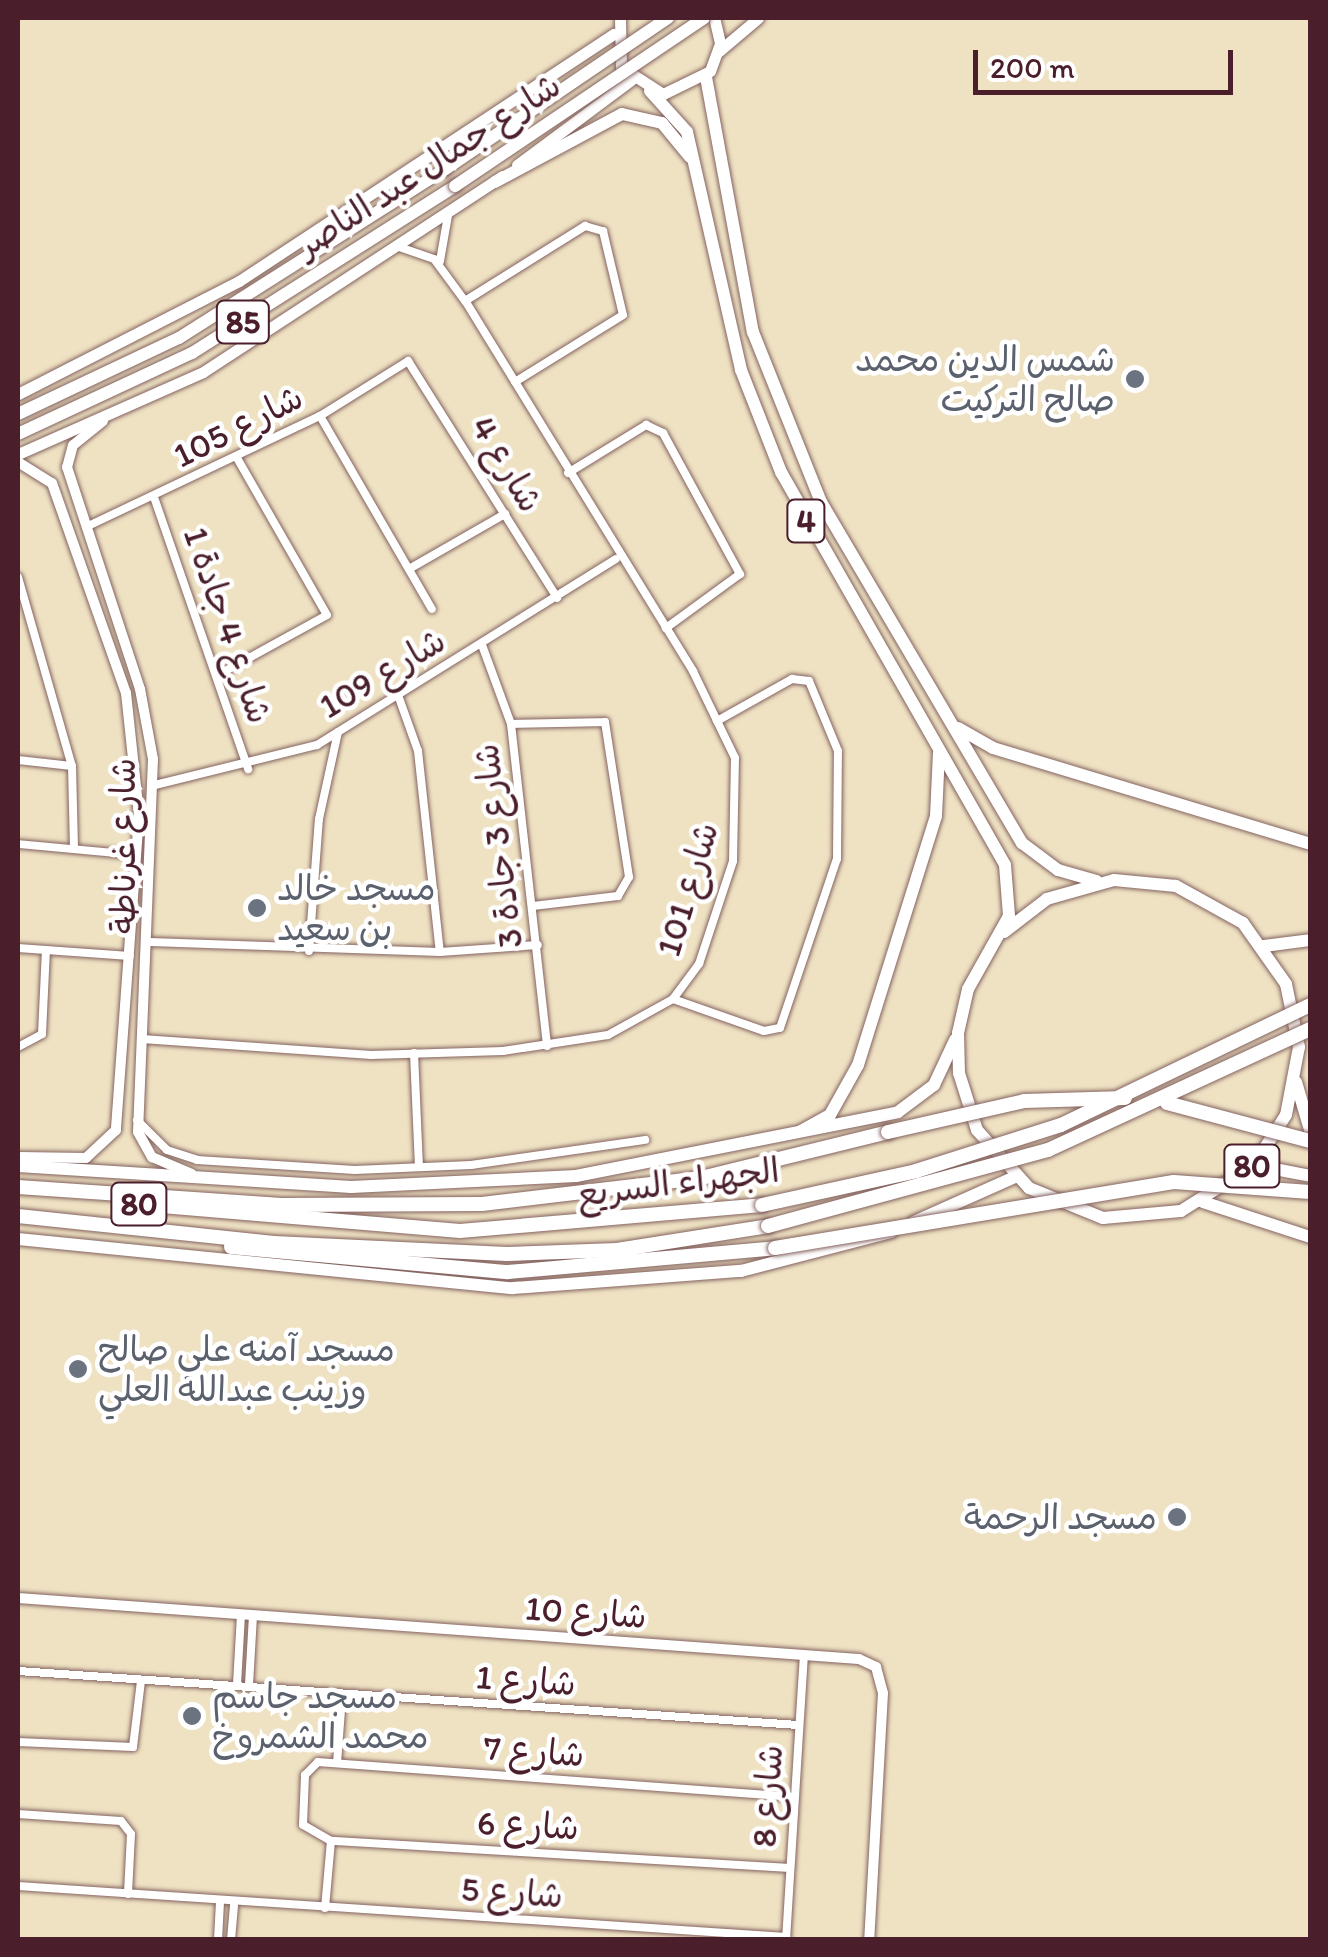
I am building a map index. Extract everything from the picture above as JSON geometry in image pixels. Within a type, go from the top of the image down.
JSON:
[{"type":"highway","name":"الجهراء السريع","points":[[18,1189],[423,1231],[762,1205],[916,1171],[1076,1120],[1310,1005]]},
{"type":"highway","name":"الجهراء السريع","points":[[18,1216],[192,1235],[565,1253],[768,1226],[1048,1150],[1310,1028]]},
{"type":"highway","points":[[18,1189],[282,1205],[482,1204],[701,1178],[1024,1100],[1094,1096],[1205,1110],[1310,1142]]},
{"type":"highway","points":[[192,1235],[362,1265],[508,1272],[776,1248],[1174,1182],[1310,1192]]},
{"type":"main road","points":[[18,394],[240,281],[614,34],[620,18]]},
{"type":"main road","name":"شارع جمال عبد الناصر","points":[[18,414],[180,338],[444,170],[668,18]]},
{"type":"main road","name":"شارع جمال عبد الناصر","points":[[18,434],[192,353],[455,186],[704,18]]},
{"type":"main road","points":[[714,18],[719,52]]},
{"type":"main road","points":[[650,91],[677,93],[706,77],[719,52],[758,18]]},
{"type":"main road","points":[[18,454],[103,422],[203,372],[448,215],[631,80],[614,34]]},
{"type":"main road","name":"4","points":[[706,77],[736,263],[775,404],[820,502],[1037,858],[1099,882]]},
{"type":"main road","name":"4","points":[[631,80],[650,91],[687,132],[758,417],[815,538],[963,791],[1010,882],[1004,932]]},
{"type":"main road","points":[[494,182],[600,120],[630,114],[668,128],[698,177]]},
{"type":"main road","points":[[952,724],[994,748],[1310,844]]},
{"type":"main road","points":[[780,1142],[830,1114],[858,1065],[936,816],[939,751]]},
{"type":"main road","points":[[963,791],[976,793],[985,778]]},
{"type":"main road","name":"80","points":[[1099,882],[1190,891],[1264,946],[1293,1004],[1297,1076],[1254,1165],[1203,1202],[1158,1217],[1103,1218],[1015,1177],[969,1112],[958,1033],[973,979],[1004,932],[1047,900],[1099,882]]},
{"type":"main road","points":[[1264,946],[1310,940]]},
{"type":"main road","name":"الجهراء السريع","points":[[18,1166],[225,1184],[576,1176],[780,1142],[918,1101],[958,1033]]},
{"type":"main road","points":[[1310,1049],[1297,1076],[1310,1130]]},
{"type":"main road","points":[[1254,1165],[1310,1176]]},
{"type":"main road","name":"80","points":[[18,1240],[417,1284],[574,1287],[838,1250],[1015,1177]]},
{"type":"main road","points":[[1203,1202],[1310,1237]]},
{"type":"street","points":[[443,270],[436,246],[448,215]]},
{"type":"street","points":[[465,301],[585,226],[602,231],[623,316],[515,382]]},
{"type":"street","name":"شارع 101","points":[[142,1039],[414,1054],[547,1046],[608,1035],[673,999],[699,964],[736,850],[735,758],[666,628],[616,559],[465,301],[443,270],[422,250],[400,247]]},
{"type":"street","name":"شارع 105","points":[[86,527],[155,500],[320,416],[408,361]]},
{"type":"street","name":"شارع 4","points":[[408,361],[557,598]]},
{"type":"street","points":[[320,416],[432,609]]},
{"type":"street","points":[[18,462],[52,483],[68,474],[72,445],[103,422]]},
{"type":"street","points":[[568,472],[646,425],[663,433],[740,568],[734,585],[666,628]]},
{"type":"street","points":[[218,675],[327,615],[237,458]]},
{"type":"street","name":"شارع غرناطة","points":[[68,474],[150,733],[155,785],[150,942],[137,1120]]},
{"type":"street","name":"شارع غرناطة","points":[[52,483],[130,712],[133,734],[136,856],[119,1117]]},
{"type":"street","name":"شارع 4 جادة 1","points":[[155,500],[248,768]]},
{"type":"street","points":[[409,570],[505,514]]},
{"type":"street","name":"شارع 109","points":[[155,785],[248,768],[338,732],[616,559]]},
{"type":"street","points":[[18,577],[72,766],[74,849]]},
{"type":"street","name":"شارع 3 جادة 3","points":[[482,645],[512,724],[547,1046]]},
{"type":"street","points":[[673,999],[764,1031],[780,1028],[837,859],[838,751],[808,682],[792,679],[717,721]]},
{"type":"street","points":[[398,695],[418,751],[440,952]]},
{"type":"street","points":[[130,712],[145,708]]},
{"type":"street","points":[[512,724],[605,722],[629,877],[618,896],[534,906]]},
{"type":"street","points":[[309,951],[319,819],[338,732]]},
{"type":"street","points":[[133,734],[150,733]]},
{"type":"street","points":[[18,760],[72,766]]},
{"type":"street","points":[[18,844],[136,856]]},
{"type":"street","points":[[150,942],[309,951],[440,952],[538,945]]},
{"type":"street","points":[[18,948],[130,956]]},
{"type":"street","points":[[18,1048],[42,1034],[46,950]]},
{"type":"street","points":[[414,1054],[420,1167]]},
{"type":"street","points":[[18,1157],[86,1158],[108,1145],[119,1117],[137,1120],[168,1150],[198,1160],[420,1167],[646,1140]]},
{"type":"street","points":[[137,1120],[152,1157],[225,1184]]},
{"type":"street","name":"شارع 10","points":[[18,1598],[859,1659],[880,1676],[869,1940]]},
{"type":"street","points":[[237,1684],[247,1616]]},
{"type":"street","points":[[247,1616],[249,1685]]},
{"type":"street","name":"شارع 8","points":[[786,1938],[804,1656]]},
{"type":"street","name":"شارع 1","points":[[18,1671],[799,1725]]},
{"type":"street","points":[[18,1742],[133,1747],[142,1681]]},
{"type":"street","points":[[326,1908],[331,1841],[302,1824],[304,1775],[318,1762],[336,1764],[342,1696]]},
{"type":"street","name":"شارع 7","points":[[336,1764],[794,1798]]},
{"type":"street","points":[[18,1814],[122,1820],[131,1834],[128,1894]]},
{"type":"street","name":"شارع 6","points":[[331,1841],[790,1868]]},
{"type":"street","name":"شارع 5","points":[[18,1886],[786,1938]]},
{"type":"street","points":[[218,1940],[220,1901]]},
{"type":"street","points":[[231,1940],[234,1902]]},
{"type":"place","name":"شمس الدين محمد صالح التركيت","points":[[1135,379]]},
{"type":"place","name":"مسجد خالد بن سعيد","points":[[257,908]]},
{"type":"place","name":"مسجد آمنه علي صالح وزينب عبدالله العلي","points":[[78,1369]]},
{"type":"place","name":"مسجد الرحمة","points":[[1177,1517]]},
{"type":"place","name":"مسجد جاسم محمد الشمروخ","points":[[192,1716]]}]
